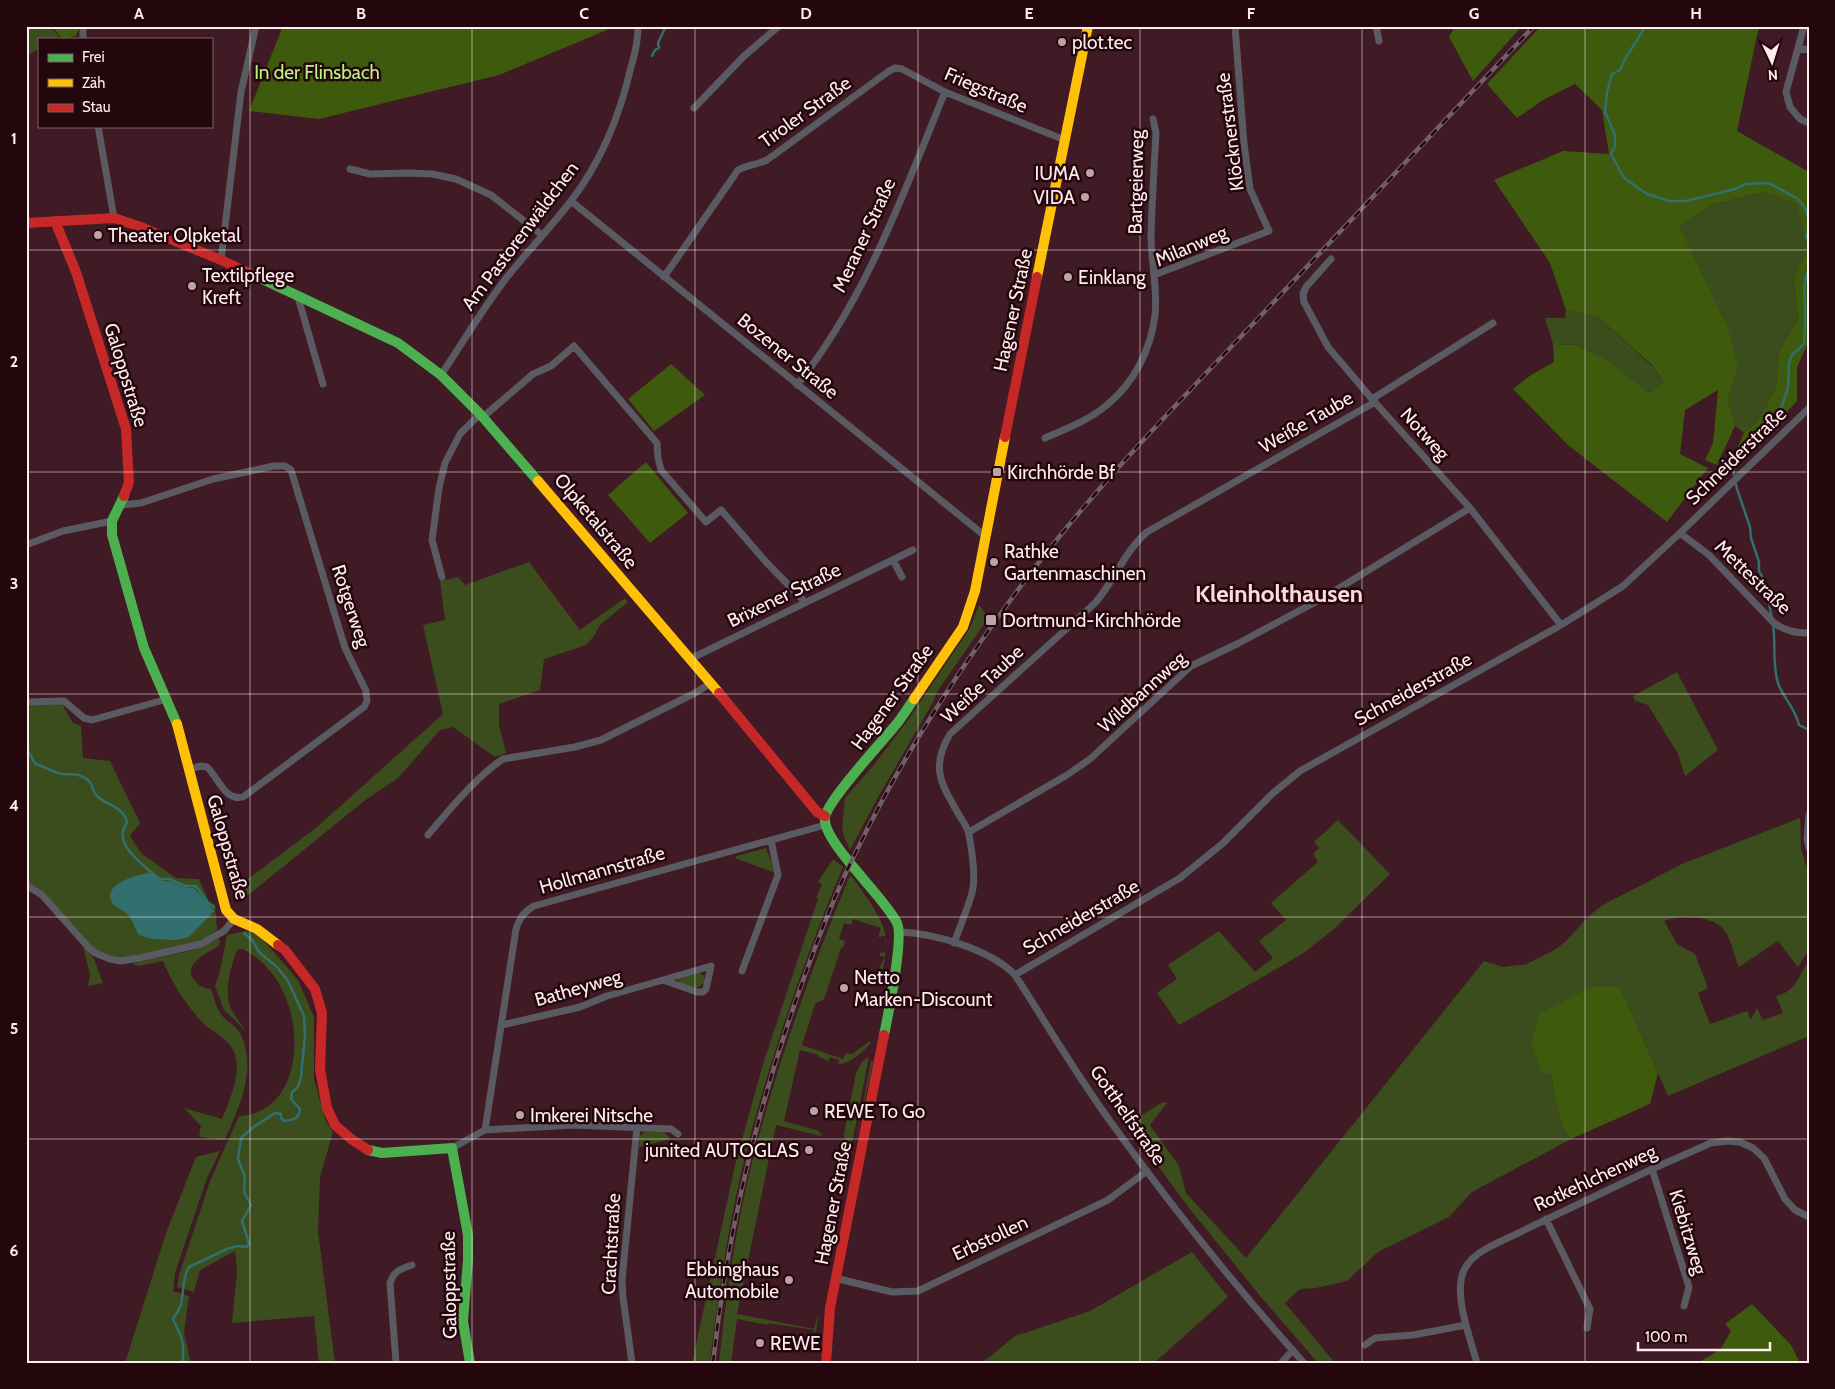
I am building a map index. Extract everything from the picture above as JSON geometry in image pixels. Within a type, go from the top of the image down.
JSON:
[{"type":"street","points":[[221,260],[241,92],[256,26]]},
{"type":"street","name":"Am Pastorenwäldchen","points":[[441,375],[486,306],[571,201],[595,163],[615,123],[626,88],[636,49],[638,26]]},
{"type":"street","points":[[694,108],[744,56],[779,26]]},
{"type":"street","name":"Hagener Straße","points":[[825,821],[837,796],[896,726],[963,627],[975,591],[1088,26]]},
{"type":"street","name":"Klöcknerstraße","points":[[1235,26],[1244,144],[1250,189],[1269,231]]},
{"type":"street","points":[[1376,26],[1379,41]]},
{"type":"street","points":[[1804,26],[1786,92],[1790,107],[1800,119],[1809,123]]},
{"type":"street","points":[[1798,48],[1809,50]]},
{"type":"street","name":"Friegstraße","points":[[895,68],[902,69],[945,92],[1065,140]]},
{"type":"street","name":"Tiroler Straße","points":[[664,277],[738,170],[744,166],[759,164],[767,160],[895,68]]},
{"type":"street","name":"Meraner Straße","points":[[798,385],[813,366],[866,276],[945,92]]},
{"type":"street","name":"Bartgeierweg","points":[[1153,120],[1156,133],[1151,237],[1154,275]]},
{"type":"street","points":[[98,128],[114,218]]},
{"type":"street","points":[[350,169],[370,174],[432,174],[456,179],[491,195],[542,236]]},
{"type":"street","name":"Bozener Straße","points":[[571,201],[985,536]]},
{"type":"street","name":"Olpketalstraße","points":[[26,223],[114,218],[141,227],[221,260],[398,343],[441,375],[482,416],[711,683],[825,821]]},
{"type":"street","name":"Galoppstraße","points":[[55,221],[76,272],[126,429],[130,473],[127,491],[112,520],[112,534],[144,648],[176,720],[223,902],[226,910],[234,919],[256,929],[276,942],[294,961],[315,989],[322,1013],[320,1069],[323,1092],[327,1108],[335,1125],[365,1149],[382,1153],[452,1148],[468,1235],[463,1321],[470,1363]]},
{"type":"street","name":"Milanweg","points":[[1045,438],[1078,424],[1108,405],[1124,389],[1140,366],[1149,343],[1155,315],[1154,275],[1269,231]]},
{"type":"street","name":"Notweg","points":[[1331,259],[1306,287],[1303,294],[1304,302],[1328,347],[1470,508],[1561,625]]},
{"type":"street","points":[[298,297],[323,384]]},
{"type":"street","name":"Weiße Taube","points":[[954,943],[972,891],[973,858],[969,832],[941,779],[938,764],[941,749],[950,734],[1095,603],[1108,588],[1135,543],[1148,532],[1374,400],[1493,323]]},
{"type":"street","points":[[442,577],[432,540],[439,488],[445,463],[460,434],[533,374],[551,366],[574,346],[657,443],[661,470],[706,522],[721,510],[766,562],[805,602]]},
{"type":"street","name":"Schneiderstraße","points":[[1015,975],[1180,878],[1222,844],[1272,794],[1300,771],[1561,625],[1623,586],[1809,408]]},
{"type":"street","name":"Rotgerweg","points":[[121,505],[141,503],[213,479],[274,466],[285,466],[291,470],[345,648],[366,692],[367,701],[364,707],[243,797],[237,799],[228,795],[207,767],[201,766],[189,769]]},
{"type":"street","name":"Wildbannweg","points":[[969,832],[1067,775],[1090,759],[1190,666],[1239,643],[1323,598],[1470,508]]},
{"type":"street","points":[[26,545],[63,532],[112,520]]},
{"type":"street","name":"Mettestraße","points":[[1680,533],[1709,555],[1774,623],[1794,633],[1809,633]]},
{"type":"street","name":"Brixener Straße","points":[[690,659],[913,550]]},
{"type":"street","points":[[893,560],[902,577]]},
{"type":"street","points":[[428,835],[444,815],[493,765],[503,759],[575,747],[601,740],[711,683]]},
{"type":"street","points":[[26,702],[64,701],[84,718],[92,720],[167,699]]},
{"type":"street","points":[[1809,815],[1806,839],[1809,848]]},
{"type":"street","points":[[825,821],[842,853],[882,900],[897,923],[899,932]]},
{"type":"street","name":"Hollmannstraße","points":[[485,1130],[516,929],[525,911],[534,906],[771,840],[825,821]]},
{"type":"street","points":[[742,971],[778,875],[778,866],[771,840]]},
{"type":"street","points":[[26,885],[42,895],[95,953],[121,961],[201,944],[224,931],[234,919]]},
{"type":"street","name":"Hagener Straße","points":[[826,1363],[828,1324],[835,1278],[886,1028],[899,932]]},
{"type":"street","name":"Gotthelfstraße","points":[[899,932],[916,932],[954,943],[995,960],[1015,975],[1109,1119],[1147,1171],[1231,1280],[1304,1363]]},
{"type":"street","name":"Batheyweg","points":[[502,1025],[580,1007],[607,996],[711,966],[706,989],[703,992],[697,992],[664,980]]},
{"type":"street","points":[[452,1148],[485,1130],[573,1125],[671,1129],[678,1134]]},
{"type":"street","name":"Crachtstraße","points":[[632,1363],[622,1280],[636,1127]]},
{"type":"street","name":"Rotkehlchenweg","points":[[1477,1363],[1461,1301],[1461,1277],[1466,1265],[1478,1253],[1491,1246],[1652,1168],[1711,1143],[1740,1142],[1753,1148],[1764,1158],[1785,1199],[1795,1210],[1809,1217]]},
{"type":"street","name":"Kiebitzweg","points":[[1652,1168],[1689,1287],[1684,1306]]},
{"type":"street","name":"Erbstollen","points":[[835,1278],[892,1292],[918,1291],[1108,1200],[1147,1171]]},
{"type":"street","points":[[1546,1219],[1590,1309],[1587,1328]]},
{"type":"street","points":[[396,1363],[390,1283],[393,1274],[400,1269],[412,1265]]},
{"type":"street","points":[[1365,1345],[1375,1338],[1413,1335],[1466,1325]]},
{"type":"street","points":[[1281,1363],[1293,1350]]},
{"type":"green space","points":[[26,26],[49,26],[59,36],[56,38],[38,38],[38,50],[26,56]]},
{"type":"green space","points":[[52,26],[80,26],[76,36],[61,38]]},
{"type":"green space","name":"In der Flinsbach","points":[[283,26],[607,26],[607,30],[499,75],[319,119],[249,111]]},
{"type":"green space","points":[[1455,26],[1522,26],[1473,81],[1449,37]]},
{"type":"green space","points":[[1541,26],[1759,26],[1737,131],[1809,172],[1809,341],[1797,367],[1797,401],[1746,455],[1736,451],[1744,433],[1757,422],[1776,388],[1779,351],[1798,320],[1794,278],[1808,250],[1797,205],[1766,192],[1714,204],[1679,226],[1728,329],[1738,367],[1728,399],[1735,426],[1717,465],[1705,460],[1713,443],[1718,390],[1685,410],[1680,454],[1708,468],[1667,522],[1568,445],[1513,389],[1531,375],[1554,362],[1553,344],[1576,345],[1606,359],[1649,393],[1664,382],[1652,365],[1598,317],[1566,310],[1550,263],[1494,180],[1563,151],[1609,154],[1602,110],[1575,84],[1543,100],[1517,118],[1487,84]]},
{"type":"green space","points":[[1767,192],[1797,205],[1809,250],[1794,278],[1798,320],[1779,351],[1776,388],[1757,422],[1744,433],[1735,426],[1728,399],[1738,367],[1679,226],[1714,204]]},
{"type":"green space","points":[[1566,310],[1598,317],[1652,366],[1664,382],[1649,393],[1606,359],[1576,345],[1553,344],[1545,318],[1565,318]]},
{"type":"green space","points":[[671,364],[705,395],[654,431],[628,399]]},
{"type":"green space","points":[[646,462],[688,513],[650,543],[608,495]]},
{"type":"green space","points":[[529,562],[580,630],[625,598],[628,602],[600,625],[586,645],[544,659],[540,690],[499,704],[499,725],[506,753],[495,757],[453,727],[440,730],[398,778],[364,801],[241,901],[232,891],[317,827],[443,714],[423,625],[445,620],[440,581],[458,577],[465,585]]},
{"type":"green space","points":[[979,605],[989,617],[937,692],[850,850],[842,827],[845,798],[873,766],[908,720],[970,628]]},
{"type":"green space","points":[[1677,672],[1718,750],[1685,776],[1678,754],[1648,705],[1635,701],[1633,696]]},
{"type":"green space","points":[[62,704],[73,723],[81,726],[83,758],[110,761],[140,823],[130,836],[141,853],[176,878],[199,879],[209,901],[215,905],[217,930],[208,937],[190,945],[121,961],[95,953],[53,907],[26,885],[26,705]]},
{"type":"green space","points":[[1800,818],[1801,849],[1809,874],[1809,949],[1798,967],[1778,941],[1739,967],[1729,938],[1719,925],[1704,919],[1687,917],[1664,921],[1677,944],[1695,954],[1708,988],[1698,993],[1710,1024],[1747,1011],[1751,1020],[1757,1008],[1763,1020],[1783,1013],[1776,996],[1788,991],[1792,987],[1809,960],[1809,1036],[1668,1096],[1620,987],[1551,1074],[1560,1116],[1571,1139],[1472,1192],[1449,1217],[1378,1252],[1347,1281],[1316,1288],[1300,1289],[1285,1303],[1335,1363],[1318,1363],[1261,1297],[1189,1208],[1127,1124],[1163,1102],[1167,1103],[1150,1125],[1179,1166],[1186,1193],[1246,1258],[1484,961],[1503,967],[1527,964],[1565,942],[1601,906],[1682,864]]},
{"type":"green space","points":[[1338,820],[1390,874],[1335,928],[1304,953],[1179,1025],[1157,993],[1177,979],[1168,965],[1219,931],[1255,972],[1273,958],[1259,941],[1286,920],[1271,903],[1318,862],[1313,854],[1319,848],[1314,842]]},
{"type":"green space","points":[[766,848],[772,863],[773,872],[735,858],[736,856]]},
{"type":"green space","points":[[833,859],[843,867],[813,941],[786,1016],[742,1169],[723,1265],[710,1363],[692,1363],[736,1161],[763,1064],[818,899],[816,898],[822,884],[818,882]]},
{"type":"green space","points":[[850,875],[882,923],[886,939],[886,949],[885,936],[878,937],[881,928],[853,919],[851,925],[844,923],[839,939],[845,941],[843,948],[841,948],[824,999],[815,1004],[802,1045],[843,1059],[846,1053],[852,1054],[870,1041],[870,1044],[852,1060],[838,1064],[839,1060],[830,1057],[828,1061],[819,1057],[819,1055],[800,1050],[784,1121],[819,1131],[821,1136],[776,1125],[737,1314],[814,1329],[819,1312],[816,1331],[813,1334],[814,1330],[769,1323],[768,1325],[737,1319],[731,1363],[719,1363],[732,1260],[753,1158],[773,1086],[797,1015],[822,944]]},
{"type":"green space","points":[[246,931],[258,934],[298,980],[314,1017],[314,1079],[326,1122],[333,1132],[320,1177],[318,1232],[335,1363],[319,1363],[314,1316],[232,1323],[237,1271],[235,1251],[200,1270],[194,1292],[177,1287],[179,1275],[210,1181],[239,1116],[258,1112],[272,1103],[283,1090],[290,1075],[294,1057],[292,1021],[285,995],[271,972],[250,953],[242,949],[237,950],[233,963],[228,983],[228,997],[230,1008],[245,1032],[224,1010],[215,986],[227,935]]},
{"type":"green space","points":[[218,939],[220,940],[219,946],[198,959],[191,969],[191,974],[200,985],[211,989],[219,1012],[238,1030],[245,1046],[247,1074],[241,1101],[225,1140],[199,1137],[201,1126],[184,1108],[222,1119],[236,1077],[236,1060],[232,1047],[203,1023],[191,1009],[175,986],[163,961],[139,966],[131,964],[193,950]]},
{"type":"green space","points":[[83,946],[94,959],[103,983],[88,986],[90,974]]},
{"type":"green space","points":[[886,952],[885,957],[880,956],[880,953]]},
{"type":"green space","points":[[885,957],[883,969],[879,968]]},
{"type":"green space","points":[[699,973],[705,979],[700,986],[693,988],[685,986],[678,981],[679,979]]},
{"type":"green space","points":[[1591,987],[1620,987],[1658,1073],[1650,1104],[1571,1139],[1560,1117],[1551,1074],[1542,1072],[1531,1042],[1540,1013]]},
{"type":"green space","points":[[868,1057],[851,1149],[845,1142],[844,1134],[856,1073],[862,1062]]},
{"type":"green space","points":[[871,1061],[873,1062],[854,1150]]},
{"type":"green space","points":[[644,1132],[663,1132],[670,1139],[639,1147],[640,1136]]},
{"type":"green space","points":[[220,1151],[207,1178],[175,1273],[173,1291],[189,1296],[184,1333],[191,1363],[125,1363],[166,1233],[196,1157]]},
{"type":"green space","points":[[1192,1252],[1228,1297],[1154,1363],[982,1363],[1015,1336],[1090,1311]]},
{"type":"green space","points":[[1752,1304],[1791,1345],[1800,1363],[1697,1363],[1720,1350],[1731,1331],[1725,1324]]},
{"type":"water","points":[[150,873],[163,881],[194,888],[214,911],[186,938],[176,940],[152,939],[139,935],[129,916],[114,905],[110,898],[111,892],[115,886],[129,878]]},
{"type":"waterway","points":[[652,56],[655,50],[659,48],[658,43],[666,26]]},
{"type":"waterway","points":[[1646,26],[1620,70],[1612,74],[1607,92],[1605,112],[1615,135],[1615,146],[1611,154],[1624,178],[1647,194],[1669,201],[1686,201],[1735,189],[1746,184],[1769,183],[1798,199],[1805,208],[1809,221]]},
{"type":"waterway","points":[[1809,230],[1806,237],[1809,243]]},
{"type":"waterway","points":[[1736,459],[1754,434],[1770,422],[1782,406],[1788,388],[1789,363],[1792,355],[1804,344],[1805,285],[1809,267]]},
{"type":"waterway","points":[[1734,464],[1733,469],[1737,489],[1750,527],[1764,589],[1772,593],[1769,603],[1772,619]]},
{"type":"waterway","points":[[1773,624],[1775,669],[1778,683],[1795,713],[1799,725],[1809,730]]},
{"type":"waterway","points":[[26,746],[36,764],[59,773],[81,776],[89,781],[97,796],[119,810],[125,817],[127,823],[123,831],[123,838],[126,846],[137,860],[160,879],[169,879],[185,886],[196,886],[208,903],[214,907]]},
{"type":"waterway","points":[[183,1363],[183,1344],[173,1319],[179,1310],[184,1280],[189,1267],[227,1249],[237,1246],[247,1247],[249,1243],[242,1221],[251,1205],[245,1194],[245,1177],[238,1159],[241,1138],[275,1113],[281,1114],[281,1118],[287,1121],[297,1117],[300,1109],[291,1099],[292,1092],[298,1087],[301,1077],[305,1034],[304,1016],[288,981],[277,967],[259,952],[252,940],[244,933]]},
{"type":"railway","points":[[713,1363],[726,1267],[735,1219],[758,1125],[785,1032],[813,952],[840,885],[890,786],[928,722],[1012,598],[1097,492],[1158,424],[1534,26]]},
{"type":"traffic: fast","points":[[260,278],[398,343],[441,375],[480,414],[538,481]]},
{"type":"traffic: fast","points":[[124,496],[112,521],[112,535],[144,648],[177,724]]},
{"type":"traffic: fast","points":[[884,1035],[897,960],[899,931],[897,923],[833,840],[826,827],[825,817],[828,809],[844,786],[897,724],[914,699]]},
{"type":"traffic: fast","points":[[368,1150],[382,1153],[452,1148],[468,1235],[463,1321],[470,1363]]},
{"type":"traffic: slow","points":[[1037,277],[1088,26]]},
{"type":"traffic: slow","points":[[914,699],[963,627],[975,591],[1005,437]]},
{"type":"traffic: slow","points":[[538,481],[719,693]]},
{"type":"traffic: slow","points":[[177,724],[226,910],[234,919],[257,929],[278,945]]},
{"type":"traffic: jam","points":[[26,223],[114,218],[141,227],[260,278]]},
{"type":"traffic: jam","points":[[55,221],[76,272],[126,429],[129,482],[124,496]]},
{"type":"traffic: jam","points":[[1005,437],[1037,277]]},
{"type":"traffic: jam","points":[[719,693],[817,812],[825,816]]},
{"type":"traffic: jam","points":[[278,945],[285,950],[315,989],[322,1013],[320,1069],[327,1108],[335,1125],[368,1150]]},
{"type":"traffic: jam","points":[[826,1363],[830,1308],[884,1035]]},
{"type":"place","name":"plot.tec","points":[[1062,42]]},
{"type":"place","name":"IUMA","points":[[1090,173]]},
{"type":"place","name":"VIDA","points":[[1085,197]]},
{"type":"place","name":"Theater Olpketal","points":[[98,235]]},
{"type":"place","name":"Einklang","points":[[1068,277]]},
{"type":"place","name":"Textilpflege Kreft","points":[[192,286]]},
{"type":"place","name":"Kirchhörde Bf","points":[[997,472]]},
{"type":"place","name":"Rathke Gartenmaschinen","points":[[994,562]]},
{"type":"place","name":"Dortmund-Kirchhörde","points":[[991,620]]},
{"type":"place","name":"Netto Marken-Discount","points":[[844,988]]},
{"type":"place","name":"REWE To Go","points":[[814,1111]]},
{"type":"place","name":"Imkerei Nitsche","points":[[520,1115]]},
{"type":"place","name":"junited AUTOGLAS","points":[[809,1150]]},
{"type":"place","name":"Ebbinghaus Automobile","points":[[789,1280]]},
{"type":"place","name":"REWE","points":[[760,1343]]},
{"type":"district","name":"Kleinholthausen","points":[[1279,593]]}]
